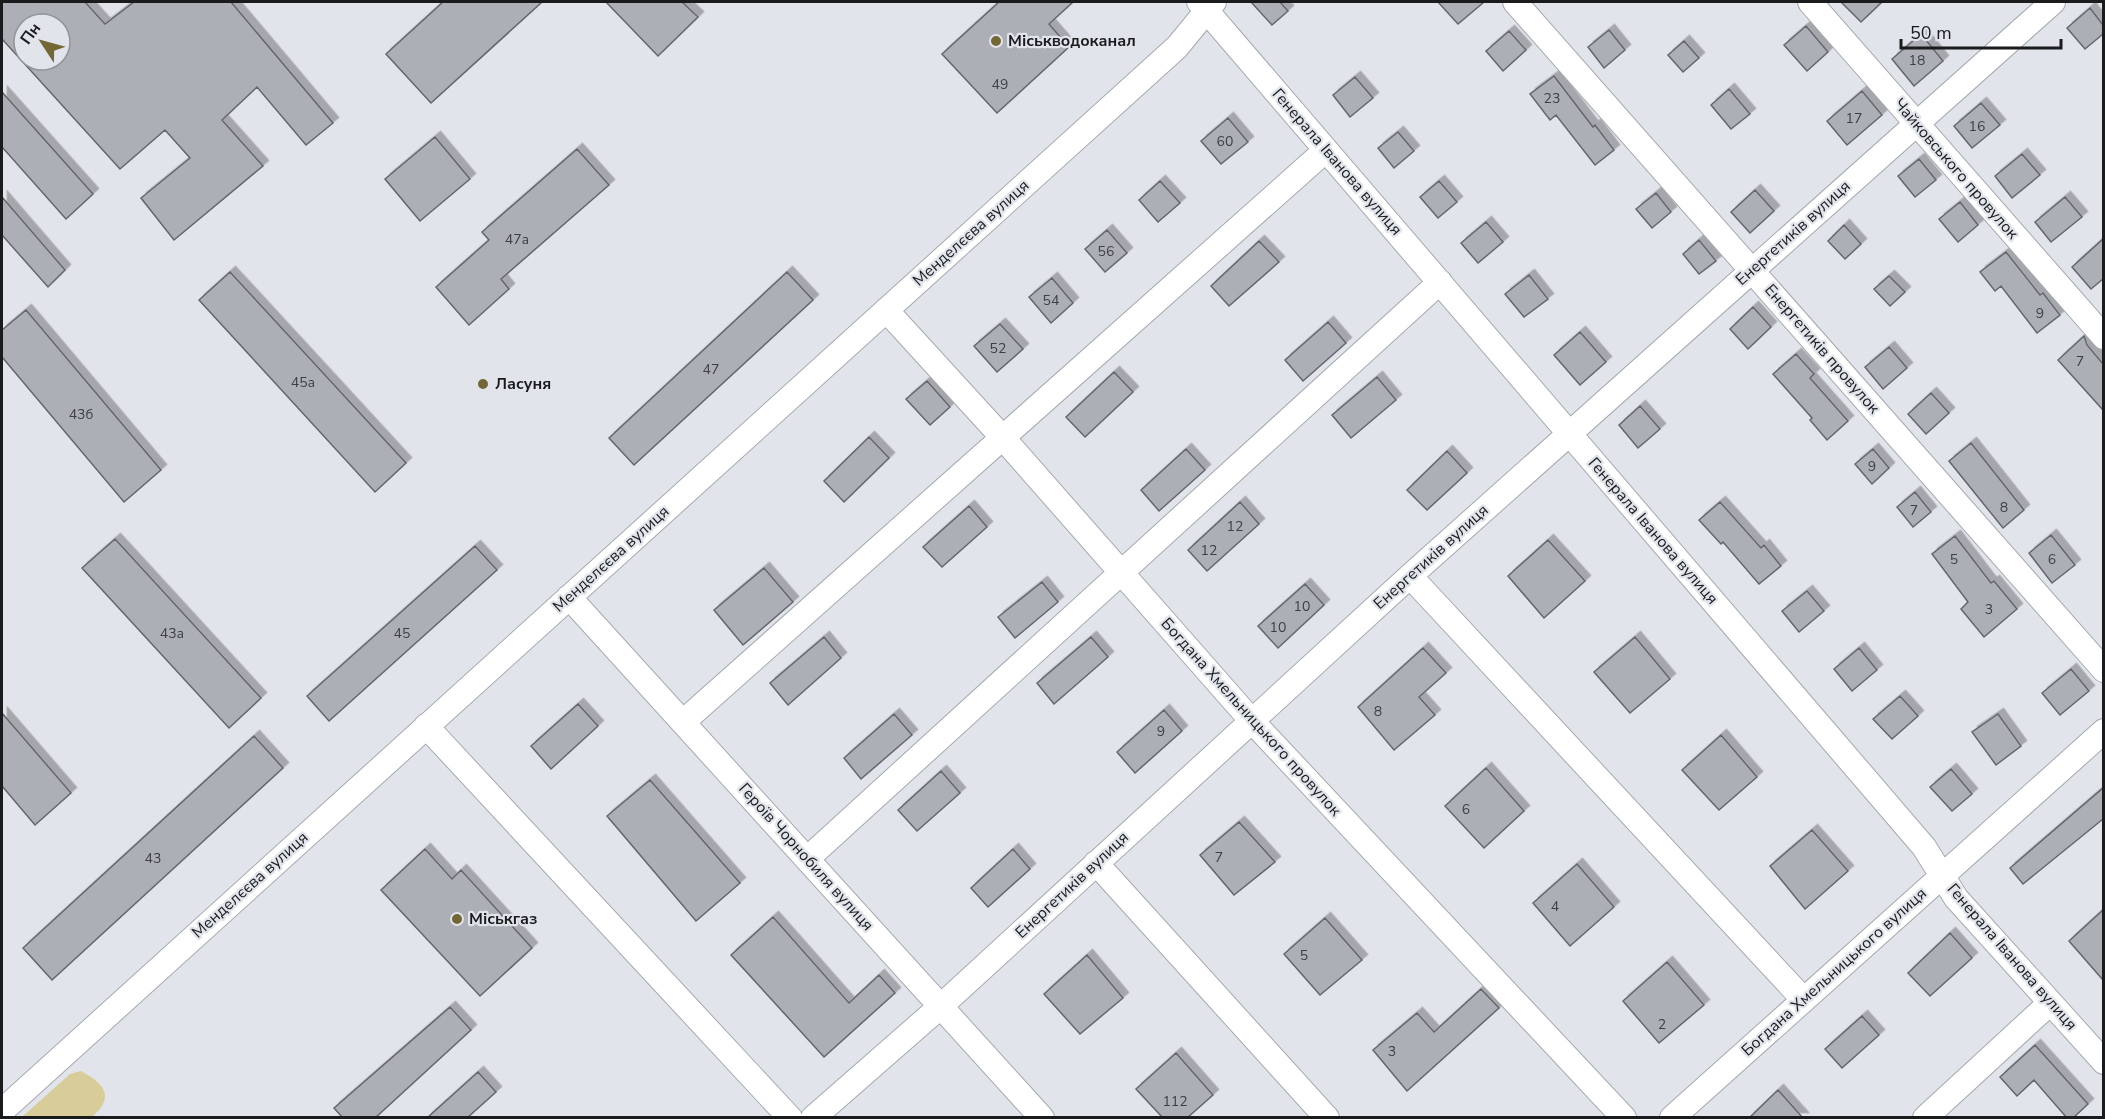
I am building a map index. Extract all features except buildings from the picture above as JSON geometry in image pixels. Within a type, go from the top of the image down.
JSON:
[{"type":"street","name":"Енергетиків провулок","points":[[1515,2],[2103,670]]},
{"type":"street","name":"Чайковського провулок","points":[[1809,2],[2103,337]]},
{"type":"street","name":"Енергетиків вулиця","points":[[813,1118],[941,1006],[1410,576],[2053,2]]},
{"type":"street","name":"Генерала Іванова вулиця","points":[[1206,4],[1326,150],[1924,847],[1956,898],[2103,1062]]},
{"type":"street","name":"Менделєєва вулиця","points":[[2,1110],[1177,47],[1206,4]]},
{"type":"street","points":[[683,723],[1326,150]]},
{"type":"street","points":[[807,859],[1440,282]]},
{"type":"street","name":"Богдана Хмельницького провулок","points":[[886,310],[1122,571],[1251,720],[1624,1118]]},
{"type":"street","points":[[1410,576],[1803,1000]]},
{"type":"street","name":"Героїв Чорнобиля вулиця","points":[[569,597],[1042,1118]]},
{"type":"street","points":[[426,726],[790,1118]]},
{"type":"street","name":"Богдана Хмельницького вулиця","points":[[1672,1118],[1941,874],[2103,731]]},
{"type":"street","points":[[1096,863],[1327,1118]]},
{"type":"street","points":[[1925,1118],[2050,1003]]},
{"type":"shaded area","points":[[81,1071],[96,1081],[104,1091],[103,1103],[92,1117],[22,1117],[70,1074]]},
{"type":"place","name":"Міськводоканал","points":[[996,41]]},
{"type":"place","name":"Ласуня","points":[[483,384]]},
{"type":"place","name":"Міськгаз","points":[[457,919]]}]
